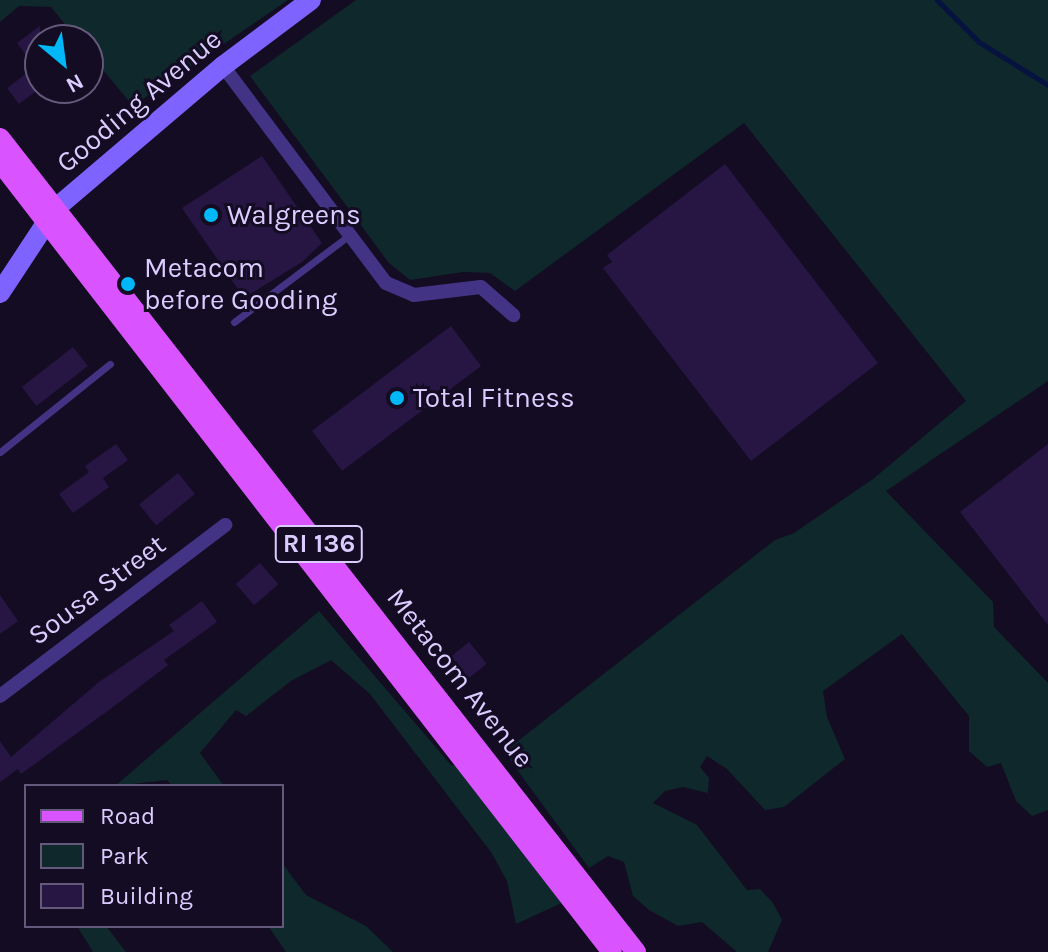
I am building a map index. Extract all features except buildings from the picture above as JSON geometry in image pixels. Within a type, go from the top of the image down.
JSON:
[{"type":"main road","name":"Gooding Avenue","points":[[0,293],[52,215],[223,66],[311,0]]},
{"type":"main road","name":"Metacom Avenue","points":[[0,138],[52,215],[468,768],[612,952]]},
{"type":"main road","name":"Metacom Avenue","points":[[0,162],[52,215],[485,755],[636,952]]},
{"type":"street","points":[[223,66],[380,277],[404,293],[481,287],[513,315]]},
{"type":"street","name":"Sousa Street","points":[[0,696],[225,525]]},
{"type":"lane","points":[[234,322],[348,236]]},
{"type":"lane","points":[[0,452],[110,364]]},
{"type":"lane","points":[[468,768],[485,755]]},
{"type":"green space","points":[[0,0],[288,0],[133,106],[104,71],[104,24],[65,24],[51,7],[19,6],[0,22]]},
{"type":"green space","points":[[356,0],[1048,0],[1048,381],[886,491],[993,602],[994,627],[1048,683],[1048,810],[1032,816],[1016,801],[1001,763],[987,767],[969,751],[969,716],[902,634],[823,691],[827,717],[845,759],[784,807],[765,810],[727,769],[707,756],[700,767],[709,778],[708,793],[683,787],[665,791],[653,803],[697,825],[747,890],[760,889],[773,903],[782,920],[768,952],[737,952],[702,922],[678,926],[649,910],[633,896],[624,862],[608,856],[589,868],[504,752],[775,540],[794,533],[873,479],[966,401],[744,123],[515,291],[490,273],[463,272],[410,280],[389,263],[250,76]]},
{"type":"green space","points":[[319,611],[451,765],[462,765],[566,901],[516,924],[507,881],[491,852],[370,694],[331,660],[291,681],[246,716],[236,710],[200,753],[223,784],[170,784],[167,780],[117,784]]},
{"type":"green space","points":[[284,866],[306,895],[366,926],[393,952],[286,952],[269,928],[284,928]]},
{"type":"green space","points":[[78,928],[108,928],[126,952],[93,952]]},
{"type":"waterway","points":[[937,0],[979,42],[1048,85]]},
{"type":"place","name":"Walgreens","points":[[211,215]]},
{"type":"place","name":"Metacom before Gooding","points":[[128,284]]},
{"type":"place","name":"Total Fitness","points":[[397,398]]}]
